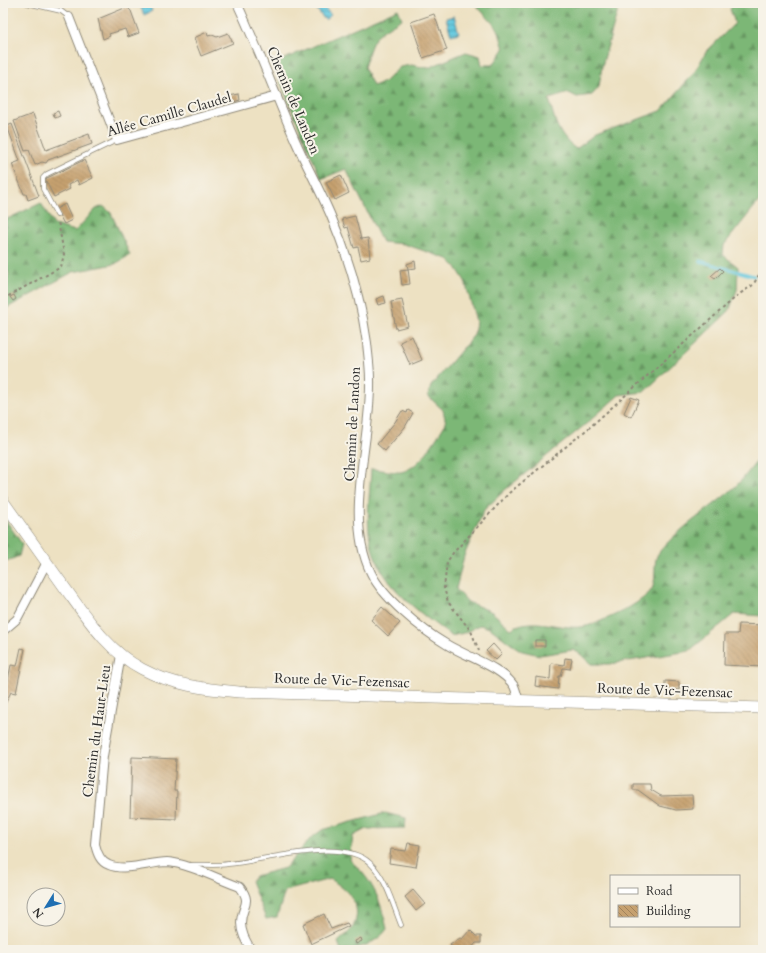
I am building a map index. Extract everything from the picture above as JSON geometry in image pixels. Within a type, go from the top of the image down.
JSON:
[{"type":"main road","name":"Route de Vic-Fezensac","points":[[3,501],[94,627],[121,656],[142,669],[166,680],[198,688],[239,692],[763,708]]},
{"type":"street","name":"Chemin de Landon","points":[[237,3],[262,55],[296,142],[331,215],[350,268],[362,317],[370,379],[360,500],[360,526],[364,554],[371,573],[382,592],[398,608],[444,644],[495,670],[508,679],[514,687],[519,701]]},
{"type":"street","points":[[69,17],[117,140]]},
{"type":"street","name":"Allée Camille Claudel","points":[[117,140],[277,96]]},
{"type":"street","points":[[3,631],[16,619],[47,562]]},
{"type":"street","name":"Chemin du Haut-Lieu","points":[[121,656],[103,756],[95,844],[97,854],[102,861],[110,866],[118,867],[167,862],[182,865],[240,887],[246,894],[247,901],[241,921],[242,933],[251,950]]},
{"type":"lane","points":[[27,3],[61,10],[69,17]]},
{"type":"lane","name":"Allée Camille Claudel","points":[[57,215],[43,189],[43,178],[47,174],[117,140]]},
{"type":"lane","points":[[182,865],[228,864],[323,850],[348,851],[366,860],[380,875],[401,925]]},
{"type":"path","points":[[3,299],[60,267],[64,261],[57,215]]},
{"type":"path","points":[[483,655],[479,650],[471,631],[448,602],[444,588],[447,562],[453,553],[509,493],[590,427],[738,295],[752,285],[763,268]]},
{"type":"green space","points":[[469,3],[620,3],[602,66],[599,87],[592,95],[577,97],[569,93],[549,99],[555,120],[561,133],[576,149],[595,135],[661,111],[694,73],[706,52],[735,23],[730,9],[735,3],[763,3],[763,196],[724,245],[723,255],[738,267],[737,290],[729,311],[644,392],[619,395],[505,490],[484,510],[464,556],[456,589],[468,602],[492,612],[511,629],[530,623],[583,627],[608,618],[630,607],[649,593],[654,583],[656,561],[660,551],[687,525],[736,486],[763,453],[763,616],[734,614],[689,651],[610,664],[591,664],[579,653],[573,650],[540,655],[522,651],[490,628],[480,625],[464,633],[451,636],[399,593],[379,566],[373,550],[368,525],[371,469],[401,472],[415,465],[433,444],[446,423],[443,410],[428,396],[431,386],[474,335],[476,321],[465,281],[456,267],[448,259],[404,244],[382,242],[346,169],[321,179],[273,64],[398,9],[402,19],[385,29],[376,37],[367,56],[364,67],[373,86],[384,82],[400,67],[411,65],[428,68],[466,52],[480,56],[482,65],[493,65],[504,49],[498,29],[476,5]]},
{"type":"green space","points":[[41,203],[54,225],[75,231],[96,209],[103,206],[111,213],[130,255],[115,264],[73,272],[3,310],[3,284],[9,275],[3,254],[3,221]]},
{"type":"green space","points":[[3,516],[22,544],[19,556],[5,562],[3,558]]},
{"type":"green space","points":[[385,813],[406,818],[405,828],[366,829],[353,836],[350,860],[370,883],[378,899],[382,908],[387,929],[383,934],[367,945],[354,949],[341,950],[338,942],[353,927],[357,912],[348,893],[330,879],[285,891],[277,917],[266,919],[251,882],[255,876],[285,868],[311,838],[322,830]]},
{"type":"water","points":[[139,3],[149,3],[152,11],[144,15]]},
{"type":"water","points":[[320,3],[331,15],[325,20],[314,6]]},
{"type":"water","points":[[454,16],[459,33],[451,35],[446,18]]},
{"type":"building","points":[[127,7],[131,11],[139,33],[128,37],[125,29],[109,34],[110,36],[103,39],[98,19]]},
{"type":"building","points":[[434,14],[447,50],[423,58],[411,22]]},
{"type":"building","points":[[207,32],[208,36],[212,35],[217,37],[228,33],[233,43],[201,56],[194,38]]},
{"type":"building","points":[[239,94],[240,100],[230,103],[229,96]]},
{"type":"building","points":[[58,111],[60,116],[55,118],[53,113]]},
{"type":"building","points":[[33,114],[46,150],[89,134],[92,144],[48,160],[46,163],[42,162],[35,165],[29,150],[25,151],[14,121]]},
{"type":"building","points":[[12,124],[39,196],[28,200],[26,194],[24,194],[12,164],[20,161],[7,126]]},
{"type":"building","points":[[84,160],[93,178],[79,185],[77,180],[68,185],[70,189],[54,197],[45,179]]},
{"type":"building","points":[[341,175],[349,193],[335,200],[326,182]]},
{"type":"building","points":[[65,204],[72,220],[64,224],[56,209]]},
{"type":"building","points":[[355,216],[361,239],[368,238],[370,258],[361,260],[358,247],[354,248],[348,227],[345,228],[342,219]]},
{"type":"building","points":[[415,261],[416,268],[408,269],[407,264]]},
{"type":"building","points":[[720,268],[723,271],[715,279],[711,276]]},
{"type":"building","points":[[408,269],[410,284],[402,285],[400,270]]},
{"type":"building","points":[[14,295],[16,299],[13,301],[10,297]]},
{"type":"building","points":[[384,296],[386,303],[378,305],[376,299]]},
{"type":"building","points":[[402,300],[408,326],[396,329],[391,302]]},
{"type":"building","points":[[412,336],[422,360],[410,365],[400,342]]},
{"type":"building","points":[[631,397],[639,400],[631,417],[624,413]]},
{"type":"building","points":[[408,410],[413,413],[405,427],[385,451],[377,444],[402,411],[407,413]]},
{"type":"building","points":[[382,607],[400,623],[388,636],[371,620]]},
{"type":"building","points":[[739,624],[763,625],[763,667],[724,665],[725,634],[738,634]]},
{"type":"building","points":[[535,640],[545,640],[545,646],[535,646]]},
{"type":"building","points":[[493,644],[502,654],[496,660],[486,651]]},
{"type":"building","points":[[21,648],[25,649],[16,693],[11,692],[3,708],[3,691],[6,690],[11,665],[17,666]]},
{"type":"building","points":[[565,658],[572,659],[570,669],[563,668],[561,676],[559,676],[558,689],[535,686],[536,677],[550,679],[551,663],[564,665]]},
{"type":"building","points":[[665,681],[679,682],[679,690],[665,689]]},
{"type":"building","points":[[132,757],[176,759],[174,791],[177,791],[176,819],[130,817]]},
{"type":"building","points":[[633,784],[650,784],[651,790],[661,796],[692,795],[693,809],[676,810],[660,806],[638,790],[633,790]]},
{"type":"building","points":[[408,843],[420,845],[416,867],[389,863],[391,849],[406,851]]},
{"type":"building","points":[[413,890],[425,904],[416,911],[405,897]]},
{"type":"building","points":[[324,914],[331,929],[347,923],[349,926],[311,944],[303,924]]},
{"type":"building","points":[[470,930],[476,936],[481,936],[481,943],[476,943],[470,950],[456,950],[450,945],[460,938],[462,939]]},
{"type":"building","points":[[361,938],[362,941],[356,944],[355,941]]},
{"type":"waterway","points":[[700,261],[754,276]]}]
